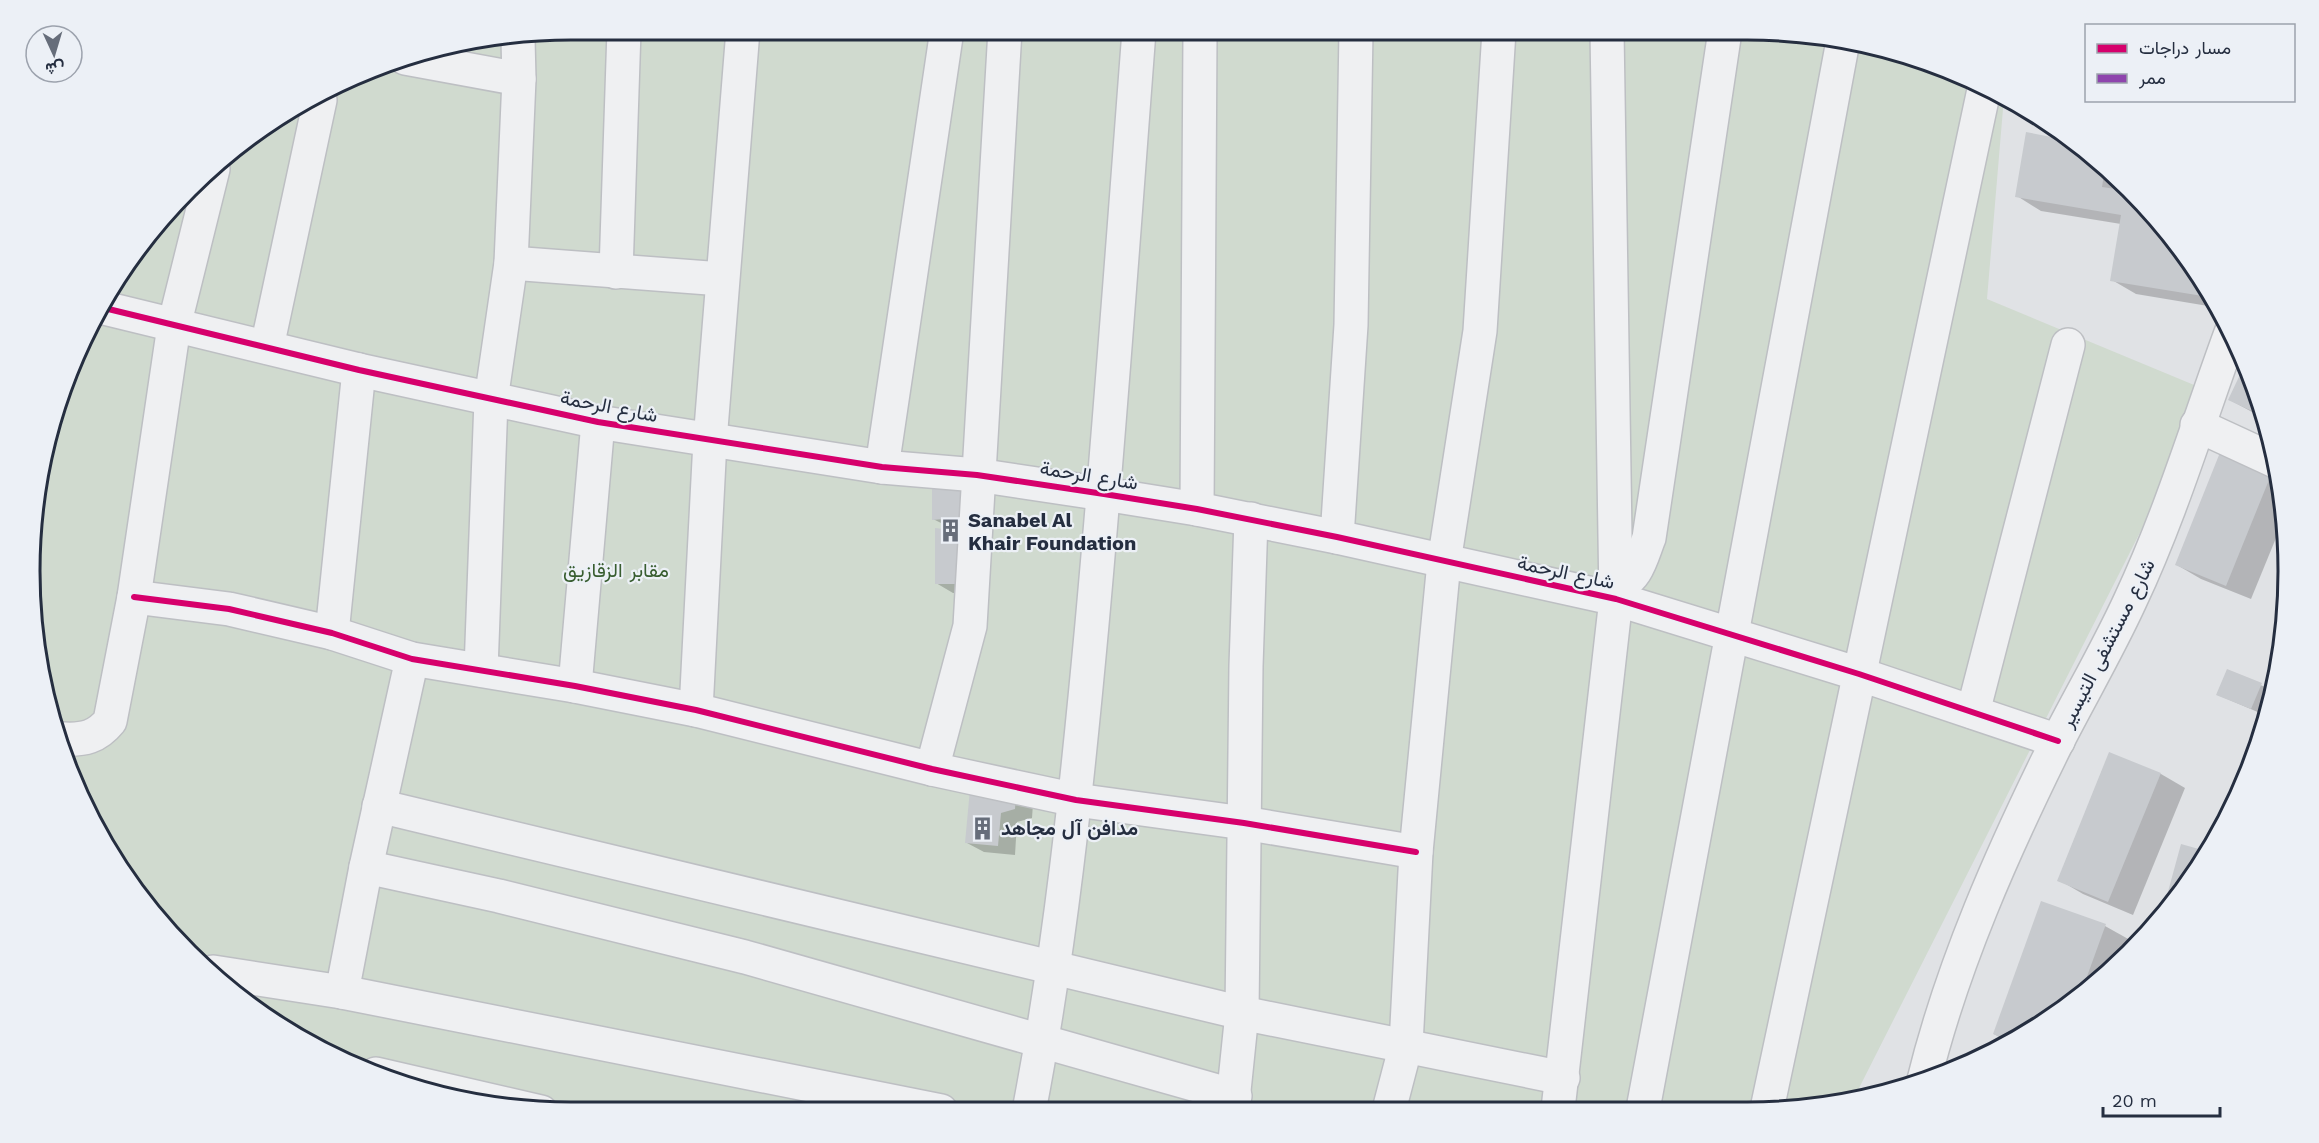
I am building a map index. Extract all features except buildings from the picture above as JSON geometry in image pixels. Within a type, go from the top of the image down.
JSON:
[{"type":"street","points":[[616,272],[624,40]]},
{"type":"street","points":[[696,710],[710,441],[742,40]]},
{"type":"street","points":[[882,467],[946,40]]},
{"type":"street","points":[[932,769],[970,626],[976,539],[977,475],[1004,40]]},
{"type":"street","points":[[1031,1102],[1042,1042],[1076,800],[1104,494],[1137,40]]},
{"type":"street","points":[[1197,509],[1200,40]]},
{"type":"street","points":[[1337,537],[1351,325],[1356,40]]},
{"type":"street","points":[[1391,1102],[1406,1045],[1416,852],[1444,562],[1480,331],[1498,40]]},
{"type":"street","points":[[379,806],[1242,1013],[1406,1045],[1560,1093],[1616,592],[1607,40]]},
{"type":"street","points":[[1616,592],[1633,574],[1649,538],[1724,40]]},
{"type":"street","points":[[481,670],[491,400],[511,263],[519,79],[518,44]]},
{"type":"street","points":[[1644,1102],[1841,49]]},
{"type":"street","points":[[425,62],[519,79]]},
{"type":"street","points":[[1768,1101],[1983,95]]},
{"type":"street","points":[[267,347],[319,105]]},
{"type":"street","points":[[68,739],[89,738],[102,732],[110,721],[134,597],[174,326],[210,183]]},
{"type":"street","points":[[511,263],[722,279]]},
{"type":"street","name":"شارع الرحمة","points":[[110,310],[359,370],[598,422],[882,467],[977,475],[1197,509],[1337,537],[1444,562],[1616,592],[1731,634],[2058,741]]},
{"type":"street","name":"شارع مستشفى التيسير","points":[[1927,1071],[1963,954],[2007,846],[2058,741],[2130,603],[2162,531],[2227,344]]},
{"type":"street","points":[[1973,712],[2068,345]]},
{"type":"street","points":[[332,633],[359,370]]},
{"type":"street","points":[[575,686],[598,422]]},
{"type":"street","points":[[2197,425],[2265,457]]},
{"type":"street","points":[[1233,1102],[1242,1013],[1251,519]]},
{"type":"street","points":[[134,597],[229,609],[332,633],[412,659],[575,686],[696,710],[932,769],[1076,800],[1244,823],[1416,852]]},
{"type":"street","points":[[342,992],[366,867],[412,659]]},
{"type":"street","points":[[366,867],[499,896],[745,957],[1042,1042],[1230,1102]]},
{"type":"street","points":[[224,974],[342,992],[896,1102]]},
{"type":"green space","name":"مقابر الزقازيق","points":[[572,40],[1748,40],[1817,45],[1851,51],[1885,59],[1951,81],[2003,107],[1987,299],[2211,392],[1858,1090],[1817,1098],[1748,1102],[572,1102],[502,1098],[434,1084],[368,1062],[337,1048],[276,1013],[221,971],[172,922],[130,867],[95,806],[81,775],[59,709],[45,641],[40,572],[42,537],[45,502],[59,434],[81,368],[95,337],[130,276],[150,248],[172,221],[221,172],[276,130],[306,112],[337,95],[401,69],[434,59],[502,45]]},
{"type":"cycle path","points":[[110,309],[359,370],[598,422],[882,467],[977,475],[1104,494],[1197,509],[1337,537],[1616,599],[1859,674],[2058,741]]},
{"type":"cycle path","points":[[134,597],[229,609],[332,633],[412,659],[575,686],[696,710],[932,769],[1076,800],[1244,823],[1416,852]]},
{"type":"place","name":"Sanabel Al Khair Foundation","points":[[950,531]]},
{"type":"place","name":"مدافن آل مجاهد","points":[[983,828]]}]
